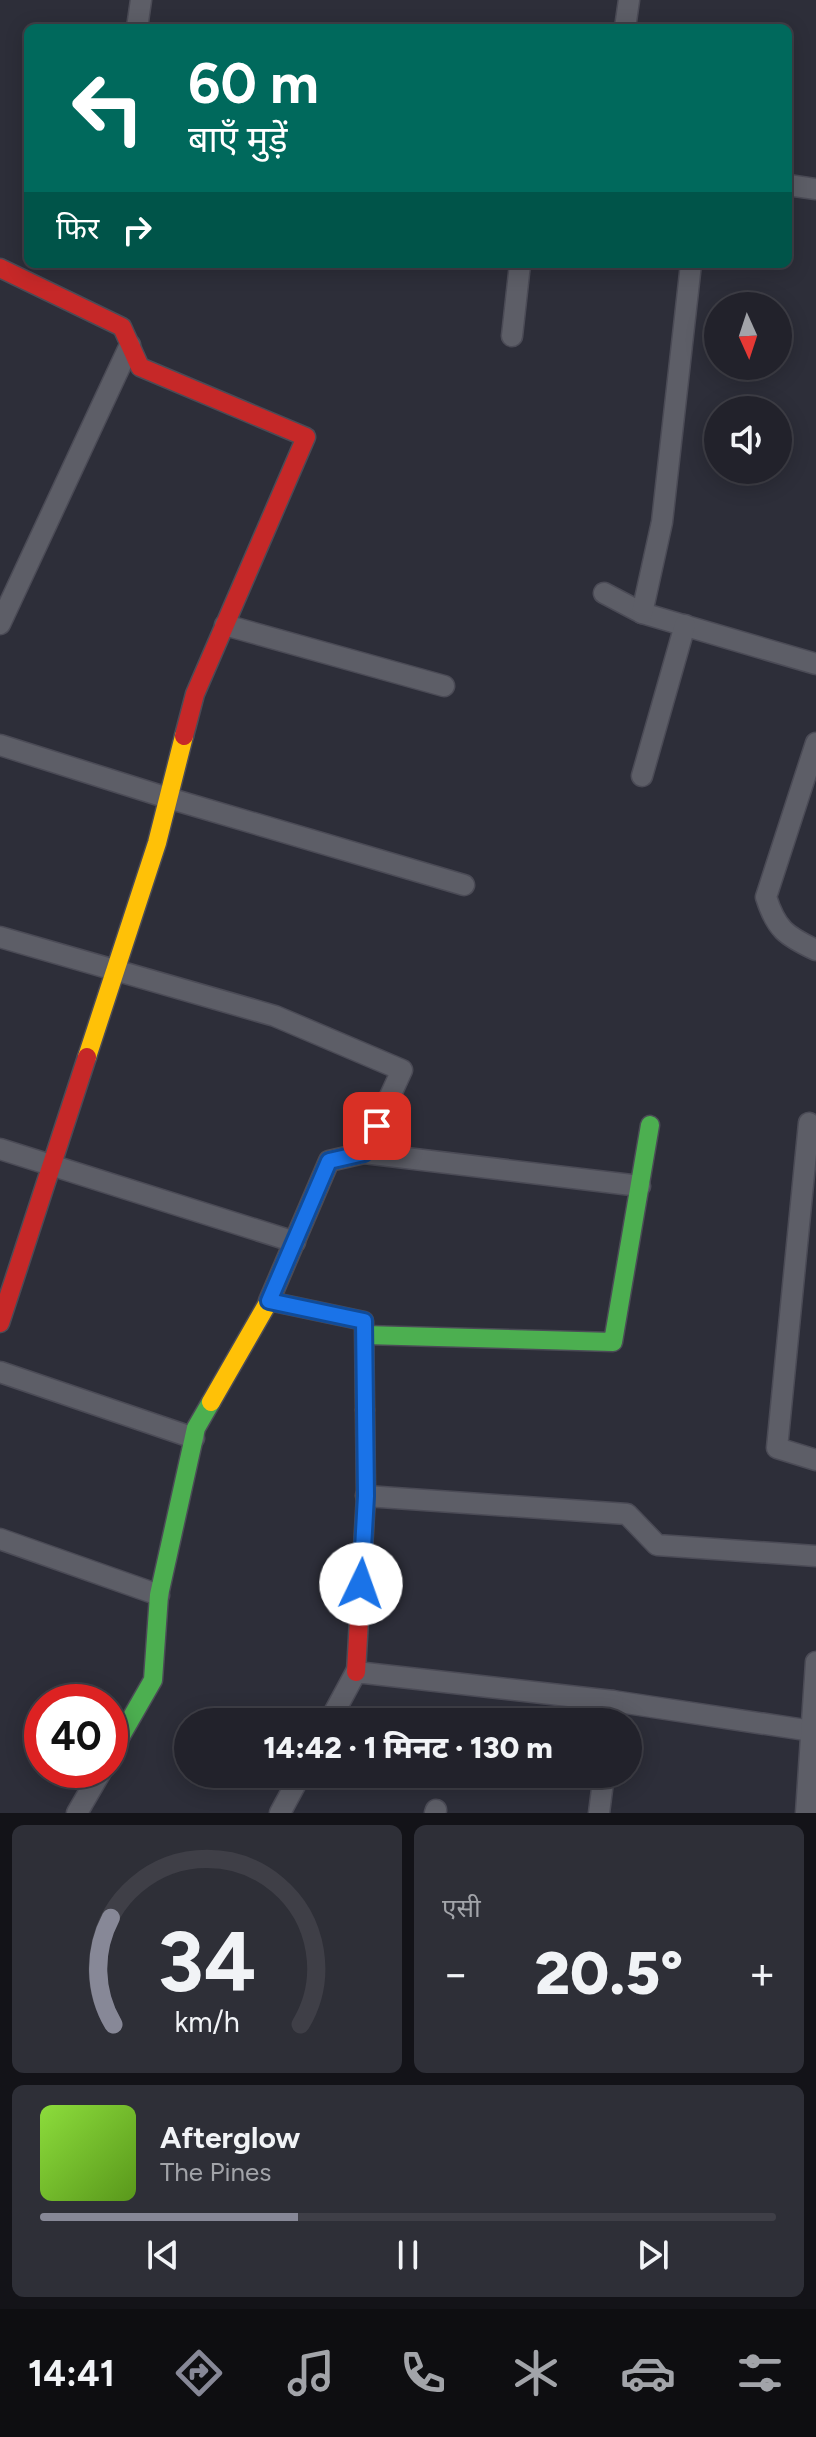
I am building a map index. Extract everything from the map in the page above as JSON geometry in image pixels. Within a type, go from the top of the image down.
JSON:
[{"type":"street","points":[[138,24],[141,0]]},
{"type":"street","points":[[626,24],[629,0]]},
{"type":"street","points":[[792,186],[816,189]]},
{"type":"street","points":[[0,268],[122,327],[140,367],[306,437],[195,694],[157,843],[0,1323]]},
{"type":"street","points":[[512,336],[520,268]]},
{"type":"street","points":[[642,613],[662,522],[691,268]]},
{"type":"street","points":[[0,624],[130,345]]},
{"type":"street","points":[[604,593],[642,613],[816,664]]},
{"type":"street","points":[[225,625],[444,686]]},
{"type":"street","points":[[642,776],[685,625]]},
{"type":"street","points":[[816,743],[766,897],[774,921],[789,937],[816,950]]},
{"type":"street","points":[[0,745],[464,885]]},
{"type":"street","points":[[0,937],[275,1016],[402,1070],[364,1153]]},
{"type":"street","points":[[809,1123],[777,1448],[816,1460]]},
{"type":"street","points":[[365,1335],[613,1342],[650,1125]]},
{"type":"street","points":[[0,1149],[295,1242]]},
{"type":"street","points":[[128,1724],[153,1680],[159,1595],[196,1428],[269,1301],[329,1161],[364,1153],[640,1186]]},
{"type":"street","points":[[269,1301],[364,1321],[366,1496],[356,1672],[337,1708]]},
{"type":"street","points":[[0,1372],[194,1438]]},
{"type":"street","points":[[366,1496],[627,1514],[657,1545],[816,1556]]},
{"type":"street","points":[[0,1539],[159,1595]]},
{"type":"street","points":[[806,1813],[816,1662]]},
{"type":"street","points":[[356,1672],[586,1708]]},
{"type":"street","points":[[642,1715],[812,1731]]},
{"type":"street","points":[[77,1813],[92,1788]]},
{"type":"street","points":[[280,1813],[293,1788]]},
{"type":"street","points":[[599,1813],[602,1788]]},
{"type":"traffic: fast","points":[[365,1335],[613,1342],[650,1125]]},
{"type":"traffic: fast","points":[[128,1724],[153,1680],[159,1595],[196,1428],[211,1402]]},
{"type":"traffic: slow","points":[[87,1057],[157,843],[184,736]]},
{"type":"traffic: slow","points":[[211,1402],[269,1301],[364,1321],[365,1410]]},
{"type":"traffic: jam","points":[[0,268],[122,327],[140,367],[306,437],[195,694],[184,736]]},
{"type":"traffic: jam","points":[[0,1323],[87,1057]]},
{"type":"traffic: jam","points":[[356,1672],[366,1496],[365,1410]]},
{"type":"route","points":[[361,1584],[366,1496],[364,1321],[269,1301],[329,1161],[364,1153],[377,1126]]}]
